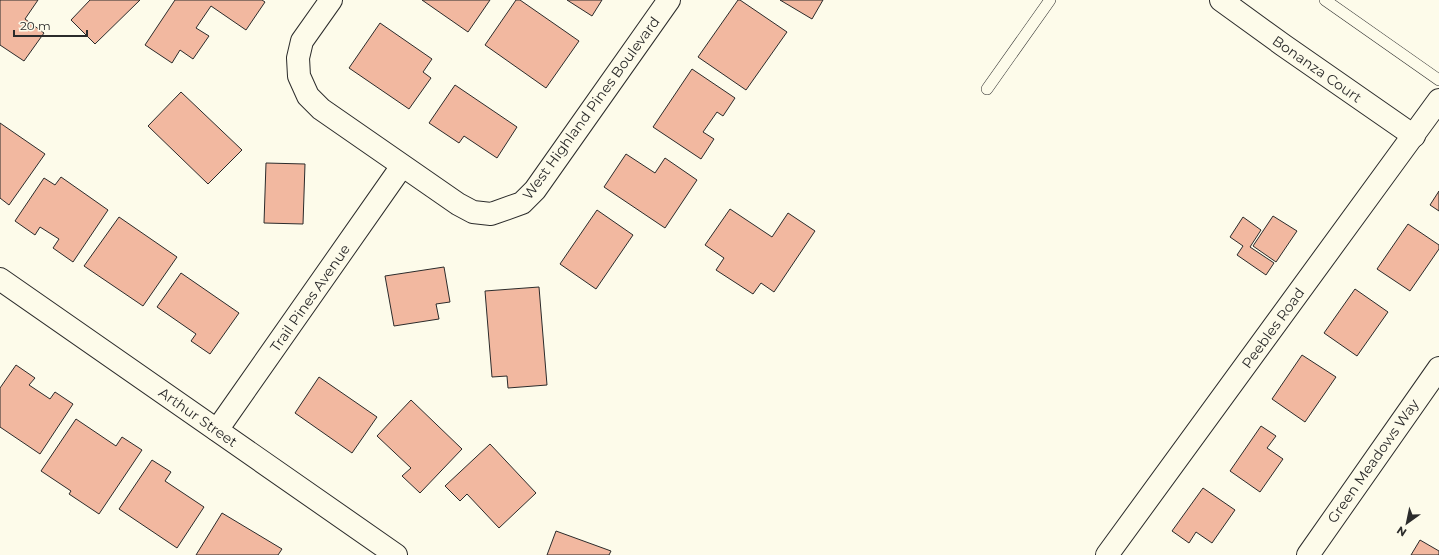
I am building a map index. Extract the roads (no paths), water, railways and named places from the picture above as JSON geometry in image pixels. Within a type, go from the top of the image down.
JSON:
[{"type":"street","name":"West Highland Pines Boulevard","points":[[331,0],[302,41],[298,58],[299,76],[308,96],[321,109],[458,204],[473,212],[491,214],[522,203],[535,190],[669,0]]},
{"type":"street","name":"Bonanza Court","points":[[1220,0],[1414,136]]},
{"type":"street","name":"Peebles Road","points":[[1107,555],[1439,100]]},
{"type":"street","name":"Trail Pines Avenue","points":[[217,430],[402,166]]},
{"type":"street","name":"Arthur Street","points":[[0,279],[396,555]]},
{"type":"street","name":"Green Meadows Way","points":[[1308,555],[1439,368]]},
{"type":"lane","points":[[987,89],[1050,0]]},
{"type":"lane","points":[[1325,0],[1439,80]]}]
